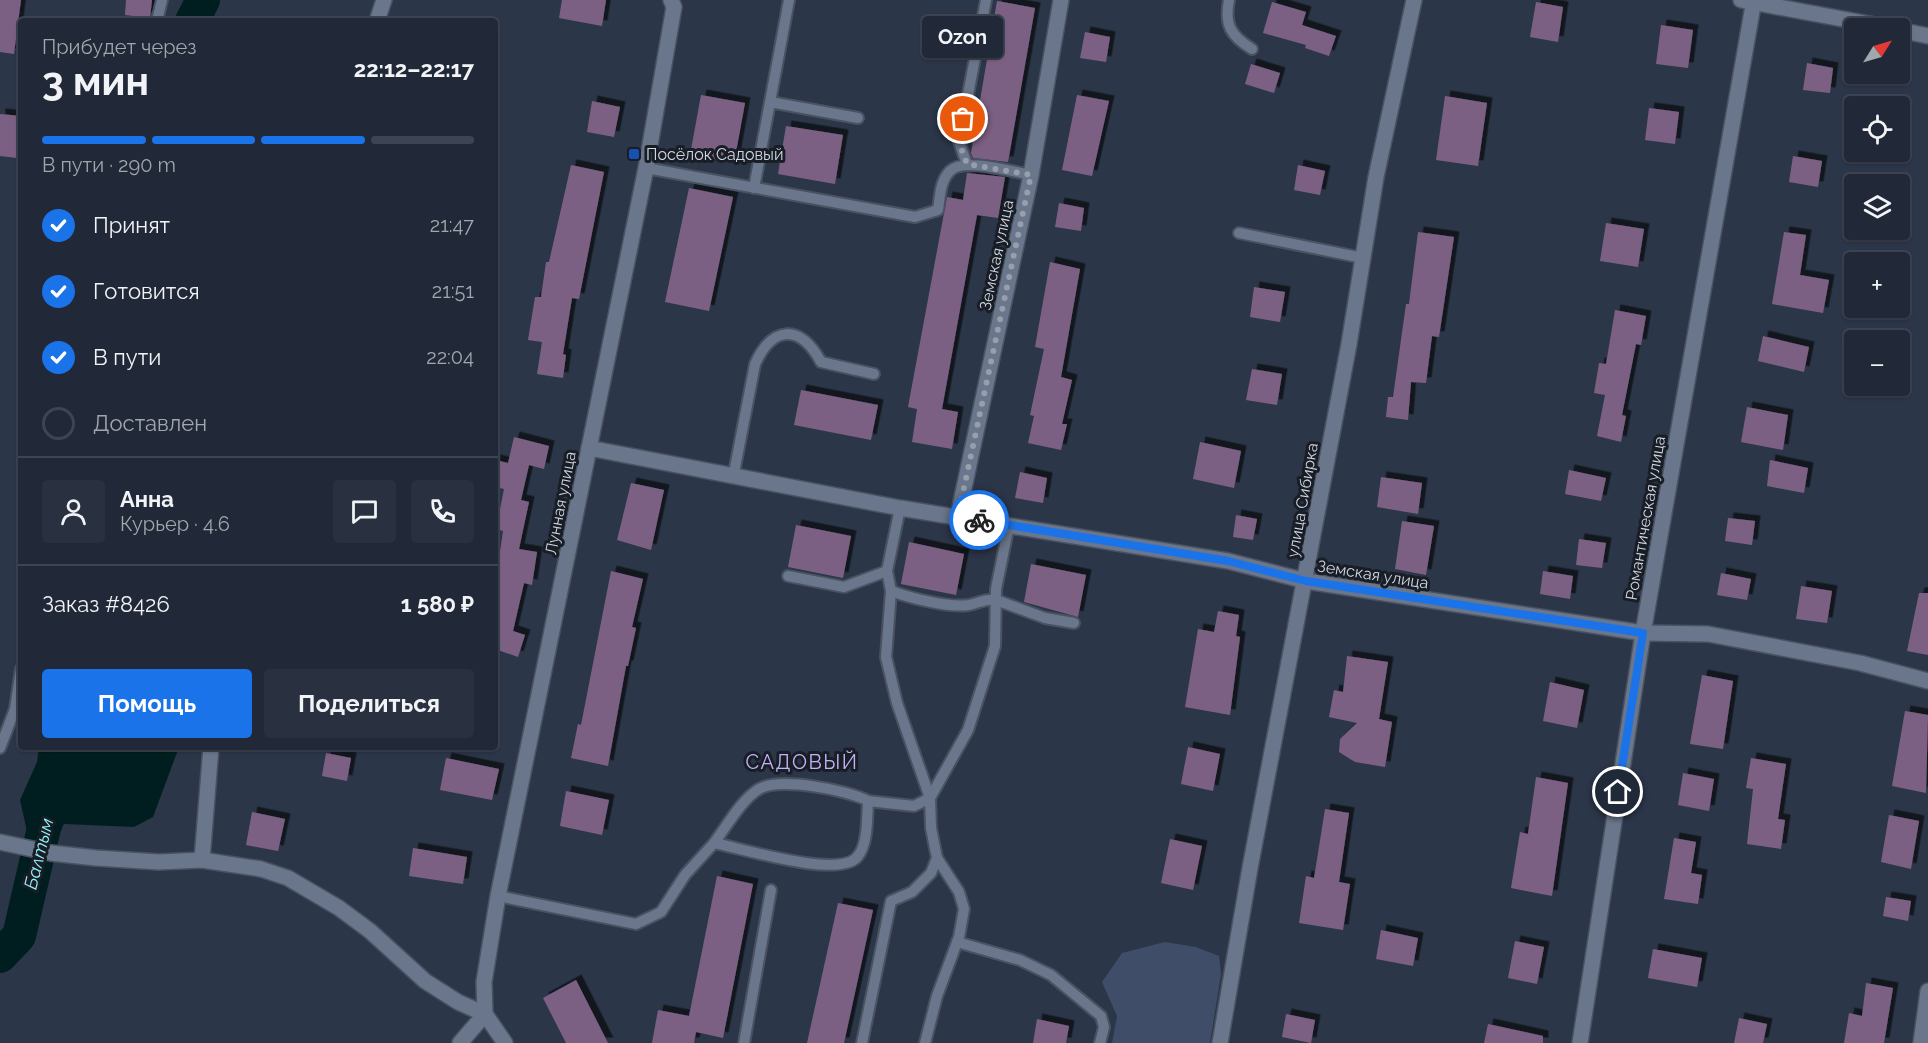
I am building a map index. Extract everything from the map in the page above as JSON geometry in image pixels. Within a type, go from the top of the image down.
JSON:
[{"type":"street","points":[[378,18],[384,0]]},
{"type":"street","name":"Лунная улица","points":[[485,1014],[484,982],[498,896],[646,168],[674,6],[671,0]]},
{"type":"street","name":"Земская улица","points":[[958,516],[1031,175],[1061,0]]},
{"type":"street","name":"улица Сибирка","points":[[1220,1043],[1250,868],[1306,581],[1376,177],[1414,0]]},
{"type":"street","points":[[1750,0],[1844,19]]},
{"type":"street","name":"Романтическая улица","points":[[1580,1043],[1643,633],[1750,0]]},
{"type":"street","points":[[1910,32],[1928,36]]},
{"type":"street","name":"Земская улица","points":[[589,448],[734,478],[900,508],[1228,561],[1306,581],[1643,633],[1708,634],[1860,663],[1928,681]]},
{"type":"street","points":[[202,860],[210,750]]},
{"type":"street","points":[[0,842],[51,853],[159,862],[202,860],[261,869],[312,890],[370,931],[425,981],[458,1002],[485,1014],[505,1043]]},
{"type":"street","points":[[1920,1043],[1928,991]]},
{"type":"street","points":[[460,1043],[485,1014]]},
{"type":"lane","points":[[159,18],[162,0]]},
{"type":"lane","points":[[754,188],[789,0]]},
{"type":"lane","points":[[967,164],[959,142],[986,0]]},
{"type":"lane","points":[[1229,0],[1227,23],[1235,38],[1252,49]]},
{"type":"lane","points":[[770,102],[858,118]]},
{"type":"lane","points":[[646,168],[915,217],[938,210],[941,185],[951,170],[967,164],[1031,175]]},
{"type":"lane","points":[[1239,233],[1363,258]]},
{"type":"lane","points":[[734,478],[755,364],[763,347],[773,338],[789,333],[803,338],[821,362],[874,374]]},
{"type":"lane","points":[[900,508],[887,571],[891,591],[886,657],[897,703],[930,798],[932,828],[938,858],[959,892],[964,909],[957,942],[937,996],[925,1043]]},
{"type":"lane","points":[[498,896],[636,924],[661,912],[685,875],[757,790],[768,785],[836,791],[858,795],[868,801],[914,806],[930,798],[968,730],[980,700],[995,646],[996,589],[1010,525]]},
{"type":"lane","points":[[788,576],[843,587],[887,571]]},
{"type":"lane","points":[[891,591],[955,605],[969,605],[988,599],[996,600],[1036,615],[1074,623]]},
{"type":"lane","points":[[0,748],[15,709],[18,689]]},
{"type":"lane","points":[[714,843],[815,865],[842,866],[852,862],[860,855],[868,801]]},
{"type":"lane","points":[[862,1043],[891,901],[912,892],[931,873],[938,858]]},
{"type":"lane","points":[[744,1043],[771,890]]},
{"type":"lane","points":[[957,942],[1020,960],[1051,975],[1101,1016],[1104,1028],[1100,1043]]},
{"type":"shaded area","points":[[39,750],[178,750],[153,817],[134,827],[64,824],[46,838],[28,836],[20,800],[37,762]]},
{"type":"shaded area","points":[[1165,942],[1196,947],[1219,956],[1221,974],[1210,1043],[1112,1043],[1117,1016],[1102,982],[1122,953]]},
{"type":"building","points":[[0,0],[21,0],[14,54],[0,52]]},
{"type":"building","points":[[126,0],[152,0],[150,18],[125,15]]},
{"type":"building","points":[[562,0],[606,0],[602,26],[559,18]]},
{"type":"building","points":[[997,1],[1035,8],[1008,162],[973,158],[971,153]]},
{"type":"building","points":[[1272,2],[1306,12],[1302,25],[1336,36],[1329,56],[1305,48],[1306,45],[1263,33]]},
{"type":"building","points":[[1536,2],[1563,7],[1558,42],[1530,37]]},
{"type":"building","points":[[1661,25],[1693,30],[1688,68],[1656,64]]},
{"type":"building","points":[[1085,32],[1110,37],[1106,62],[1080,58]]},
{"type":"building","points":[[1807,63],[1833,68],[1830,93],[1803,90]]},
{"type":"building","points":[[1251,64],[1280,73],[1274,93],[1245,84]]},
{"type":"building","points":[[701,95],[745,103],[734,163],[690,155]]},
{"type":"building","points":[[1077,95],[1109,101],[1092,176],[1062,170]]},
{"type":"building","points":[[1445,96],[1487,103],[1478,166],[1436,160]]},
{"type":"building","points":[[592,101],[620,107],[614,137],[587,132]]},
{"type":"building","points":[[1649,108],[1679,112],[1675,144],[1645,140]]},
{"type":"building","points":[[0,114],[18,116],[17,158],[0,156]]},
{"type":"building","points":[[786,126],[843,135],[835,184],[778,174]]},
{"type":"building","points":[[1793,156],[1822,161],[1818,187],[1789,182]]},
{"type":"building","points":[[571,165],[604,172],[579,299],[572,298],[563,354],[566,355],[563,378],[537,374],[542,342],[528,340],[535,297],[541,297],[546,262],[549,262]]},
{"type":"building","points":[[1298,165],[1325,171],[1320,195],[1294,190]]},
{"type":"building","points":[[967,173],[1005,177],[998,218],[977,215],[942,409],[958,412],[952,449],[912,442],[917,409],[908,407],[947,197],[963,200]]},
{"type":"building","points":[[689,188],[733,197],[709,311],[665,302]]},
{"type":"building","points":[[1059,203],[1084,208],[1081,231],[1055,227]]},
{"type":"building","points":[[1606,223],[1644,229],[1638,267],[1600,261]]},
{"type":"building","points":[[1418,232],[1454,237],[1439,337],[1432,336],[1426,383],[1411,382],[1408,420],[1386,417],[1388,397],[1393,397],[1406,304],[1409,304]]},
{"type":"building","points":[[1784,232],[1806,235],[1800,275],[1829,280],[1823,313],[1772,304]]},
{"type":"building","points":[[1050,262],[1080,269],[1061,377],[1072,380],[1062,424],[1067,424],[1061,450],[1028,443],[1034,416],[1030,415],[1044,349],[1035,347]]},
{"type":"building","points":[[1254,287],[1285,292],[1280,322],[1250,317]]},
{"type":"building","points":[[1615,310],[1646,316],[1641,345],[1636,344],[1622,415],[1626,416],[1621,442],[1597,436],[1605,395],[1594,393],[1599,363],[1606,364]]},
{"type":"building","points":[[1763,336],[1809,347],[1804,372],[1758,361]]},
{"type":"building","points":[[1252,369],[1282,374],[1277,405],[1246,400]]},
{"type":"building","points":[[801,390],[878,405],[871,440],[794,425]]},
{"type":"building","points":[[1747,407],[1788,415],[1783,450],[1741,442]]},
{"type":"building","points":[[514,437],[549,446],[544,469],[529,465],[521,500],[529,502],[519,549],[537,552],[532,585],[524,583],[513,631],[525,635],[518,657],[498,650],[498,565],[503,531],[498,530],[498,519],[504,489],[498,488],[498,461],[508,463]]},
{"type":"building","points":[[1200,442],[1241,451],[1234,488],[1193,479]]},
{"type":"building","points":[[1770,460],[1808,468],[1804,493],[1767,486]]},
{"type":"building","points":[[1569,470],[1606,478],[1601,501],[1565,494]]},
{"type":"building","points":[[1020,472],[1047,478],[1043,503],[1015,498]]},
{"type":"building","points":[[1381,477],[1422,483],[1418,514],[1377,507]]},
{"type":"building","points":[[631,483],[664,490],[651,550],[617,540]]},
{"type":"building","points":[[1236,515],[1257,519],[1253,540],[1233,537]]},
{"type":"building","points":[[1728,518],[1755,521],[1752,545],[1725,541]]},
{"type":"building","points":[[1402,521],[1434,526],[1426,575],[1395,569]]},
{"type":"building","points":[[796,525],[851,536],[843,578],[788,567]]},
{"type":"building","points":[[1579,539],[1606,543],[1602,568],[1576,565]]},
{"type":"building","points":[[909,542],[964,554],[956,595],[901,584]]},
{"type":"building","points":[[1031,564],[1086,575],[1078,617],[1024,602]]},
{"type":"building","points":[[611,571],[643,579],[632,627],[636,628],[628,666],[626,666],[608,766],[571,758],[578,724],[581,725]]},
{"type":"building","points":[[1543,571],[1573,576],[1570,599],[1540,594]]},
{"type":"building","points":[[1721,573],[1751,579],[1747,600],[1717,595]]},
{"type":"building","points":[[1801,586],[1832,591],[1827,623],[1796,619]]},
{"type":"building","points":[[1919,593],[1928,593],[1928,655],[1907,651]]},
{"type":"building","points":[[1218,611],[1239,615],[1236,636],[1240,637],[1230,715],[1185,707],[1198,629],[1214,632]]},
{"type":"building","points":[[1347,656],[1388,662],[1379,719],[1392,722],[1385,767],[1355,762],[1339,752],[1340,739],[1357,723],[1329,717],[1334,690],[1343,692]]},
{"type":"building","points":[[1702,675],[1733,681],[1723,749],[1690,744]]},
{"type":"building","points":[[1550,682],[1584,690],[1577,728],[1543,721]]},
{"type":"building","points":[[1905,711],[1928,715],[1926,793],[1892,786]]},
{"type":"building","points":[[1188,747],[1220,754],[1213,791],[1181,784]]},
{"type":"building","points":[[326,753],[351,758],[347,781],[322,776]]},
{"type":"building","points":[[446,758],[499,769],[492,800],[440,790]]},
{"type":"building","points":[[1751,758],[1786,764],[1778,819],[1785,820],[1781,849],[1747,844],[1753,789],[1746,788]]},
{"type":"building","points":[[1683,773],[1714,779],[1709,811],[1678,805]]},
{"type":"building","points":[[1536,777],[1568,783],[1552,896],[1511,888],[1520,832],[1528,834]]},
{"type":"building","points":[[566,791],[609,800],[602,835],[560,826]]},
{"type":"building","points":[[1325,809],[1349,813],[1339,882],[1350,884],[1343,930],[1299,923],[1306,876],[1314,878]]},
{"type":"building","points":[[252,812],[285,819],[278,851],[246,845]]},
{"type":"building","points":[[1889,815],[1919,821],[1911,869],[1881,862]]},
{"type":"building","points":[[1674,838],[1696,842],[1691,873],[1702,875],[1698,904],[1664,899]]},
{"type":"building","points":[[1170,839],[1202,846],[1193,890],[1161,883]]},
{"type":"building","points":[[413,848],[467,857],[463,884],[409,876]]},
{"type":"building","points":[[717,876],[753,884],[723,1038],[696,1032],[694,1043],[652,1043],[658,1010],[689,1016]]},
{"type":"building","points":[[1886,897],[1911,901],[1908,921],[1883,916]]},
{"type":"building","points":[[838,903],[873,910],[844,1043],[807,1043]]},
{"type":"building","points":[[1381,930],[1418,938],[1413,966],[1376,959]]},
{"type":"building","points":[[1515,941],[1544,947],[1537,984],[1508,978]]},
{"type":"building","points":[[1653,949],[1702,958],[1697,987],[1648,978]]},
{"type":"building","points":[[576,980],[608,1043],[566,1043],[543,998]]},
{"type":"building","points":[[1866,983],[1893,988],[1884,1043],[1844,1043],[1849,1013],[1862,1016]]},
{"type":"building","points":[[1286,1014],[1315,1020],[1311,1043],[1282,1037]]},
{"type":"building","points":[[1739,1018],[1767,1024],[1763,1043],[1734,1043]]},
{"type":"building","points":[[1037,1019],[1069,1026],[1066,1043],[1033,1043]]},
{"type":"building","points":[[1488,1024],[1543,1036],[1543,1043],[1484,1043]]},
{"type":"waterway","name":"Балтым","points":[[194,18],[203,0]]},
{"type":"waterway","name":"Балтым","points":[[0,956],[19,936],[44,828],[73,750]]},
{"type":"way so far","points":[[963,119],[959,142],[967,164],[1031,175],[958,516],[979,520]]},
{"type":"place","name":"Ozon","points":[[963,119]]},
{"type":"place","name":"Посёлок Садовый","points":[[634,154]]},
{"type":"district","name":"САДОВЫЙ","points":[[802,762]]},
{"type":"route","points":[[979,520],[1228,561],[1306,581],[1643,633],[1618,792]]}]
